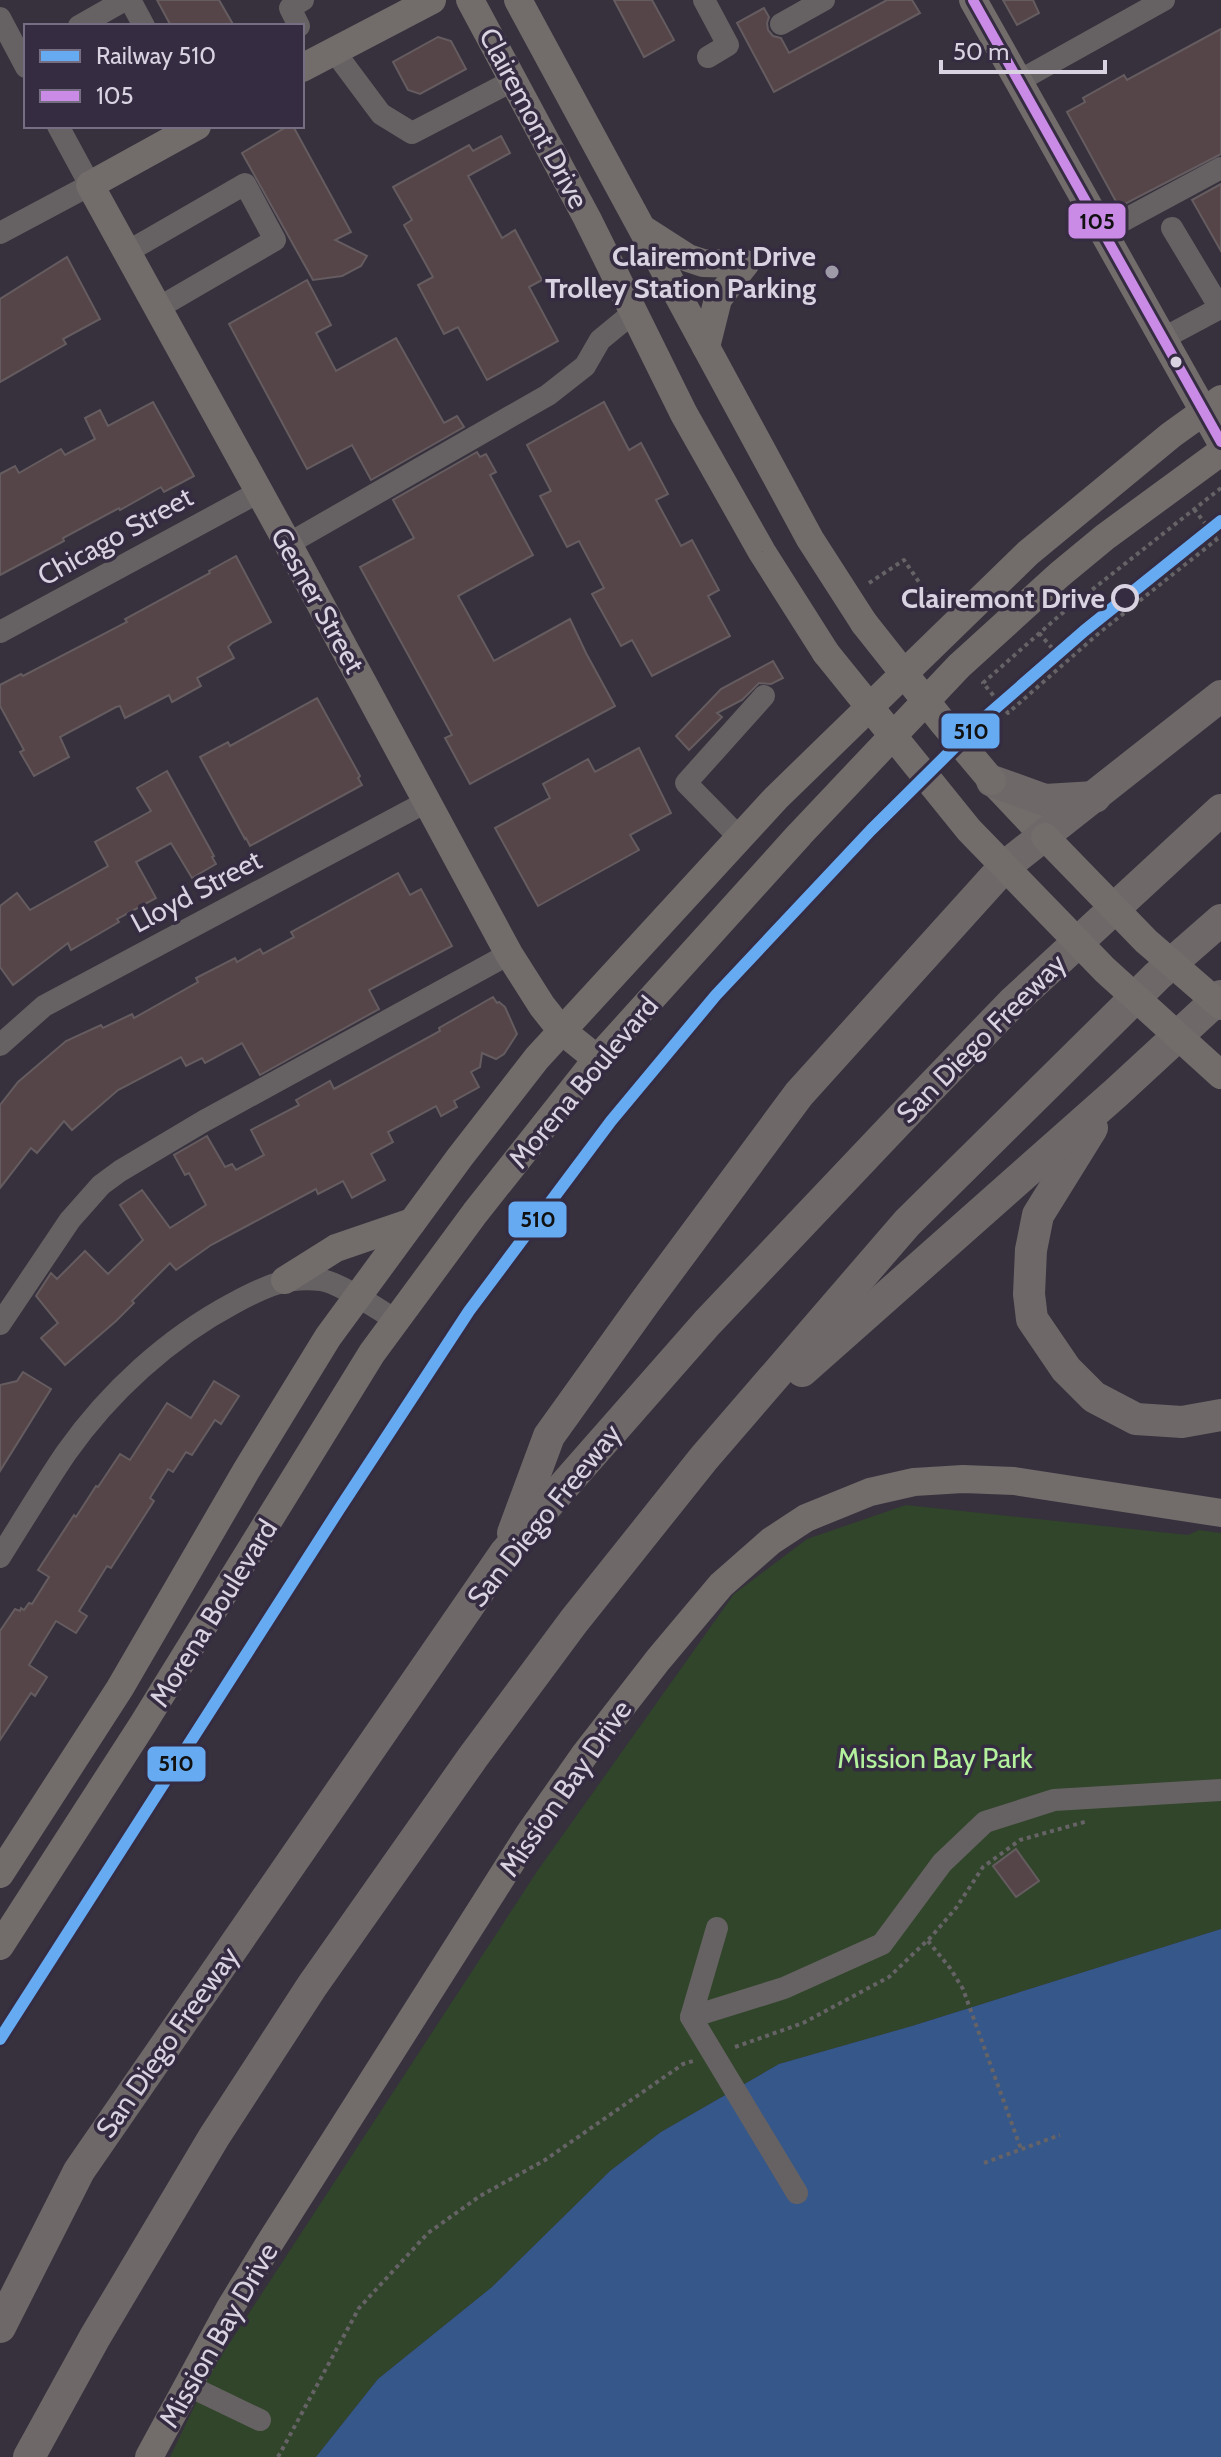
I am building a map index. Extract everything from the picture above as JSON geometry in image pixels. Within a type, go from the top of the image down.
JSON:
[{"type":"highway","points":[[505,1553],[549,1436],[799,1094],[1004,867],[1221,696]]},
{"type":"highway","points":[[992,781],[1045,800],[1095,797]]},
{"type":"highway","name":"San Diego Freeway","points":[[0,2327],[79,2171],[505,1553],[697,1335],[1012,1003],[1221,810]]},
{"type":"highway","points":[[29,2457],[95,2337],[214,2137],[312,1986],[473,1757],[574,1621],[704,1458],[907,1223],[1157,976],[1221,920]]},
{"type":"highway","points":[[704,1458],[1221,996]]},
{"type":"highway","points":[[1117,1092],[1073,1156],[1038,1215],[1031,1250],[1029,1294],[1032,1319],[1066,1369],[1094,1397],[1136,1419],[1182,1422],[1221,1415]]},
{"type":"main road","points":[[318,60],[432,0]]},
{"type":"main road","name":"Clairemont Drive","points":[[470,0],[634,312],[684,414],[754,538],[826,653],[949,807],[1004,867],[1105,970],[1221,1075]]},
{"type":"main road","name":"Clairemont Drive","points":[[518,0],[810,539],[864,623],[992,781],[1146,941],[1221,1006]]},
{"type":"main road","points":[[973,0],[1162,339],[1212,406],[1221,442]]},
{"type":"main road","points":[[90,185],[193,128]]},
{"type":"main road","name":"Gesner Street","points":[[90,185],[509,954],[561,1030],[597,1059]]},
{"type":"main road","points":[[642,228],[688,258],[703,263],[745,264],[718,299],[706,347]]},
{"type":"main road","name":"Morena Boulevard","points":[[0,1874],[120,1688],[328,1337],[460,1157],[561,1030],[776,798],[1028,553],[1171,435],[1212,406]]},
{"type":"main road","name":"Morena Boulevard","points":[[0,1946],[143,1724],[372,1353],[475,1213],[597,1059],[800,834],[959,666],[1105,537],[1221,452]]},
{"type":"main road","points":[[285,1280],[336,1248],[412,1222]]},
{"type":"main road","name":"Mission Bay Drive","points":[[149,2457],[269,2244],[529,1834],[585,1754],[721,1585],[771,1541],[806,1518],[870,1492],[914,1482],[963,1479],[1014,1481],[1221,1513]]},
{"type":"street","points":[[83,24],[128,0],[143,24]]},
{"type":"street","points":[[299,24],[290,8],[303,0]]},
{"type":"street","points":[[704,0],[728,45],[708,57]]},
{"type":"street","points":[[781,24],[824,0]]},
{"type":"street","points":[[1017,82],[1164,0]]},
{"type":"street","points":[[0,18],[24,58]]},
{"type":"street","points":[[304,34],[318,60],[381,114],[412,133],[514,80]]},
{"type":"street","name":"Gesner Street","points":[[59,128],[90,185]]},
{"type":"street","points":[[1102,232],[1221,168]]},
{"type":"street","points":[[127,252],[245,184],[275,240],[158,308]]},
{"type":"street","points":[[0,233],[90,185]]},
{"type":"street","points":[[1162,339],[1220,308],[1172,228]]},
{"type":"street","points":[[288,544],[548,395],[585,366],[600,340],[634,312]]},
{"type":"street","name":"Chicago Street","points":[[0,632],[259,492]]},
{"type":"street","points":[[740,838],[686,783],[764,696]]},
{"type":"street","name":"Lloyd Street","points":[[0,1045],[44,1006],[428,801]]},
{"type":"street","points":[[0,1324],[70,1220],[101,1185],[120,1171],[204,1121],[509,954]]},
{"type":"street","points":[[0,1557],[67,1452],[92,1421],[168,1345],[213,1314],[262,1288],[285,1280],[324,1280],[396,1320]]},
{"type":"street","points":[[691,2017],[784,1988],[882,1944],[942,1863],[985,1822],[1054,1800],[1221,1790]]},
{"type":"street","points":[[717,1928],[691,2017],[797,2193]]},
{"type":"street","points":[[187,2385],[260,2420]]},
{"type":"path","points":[[1194,509],[1219,537],[1190,558],[1008,713],[983,683],[1039,633],[1194,509],[1221,488]]},
{"type":"path","points":[[869,583],[904,560],[940,614],[953,626]]},
{"type":"path","points":[[1039,633],[1065,663]]},
{"type":"path","points":[[928,1941],[963,1989],[1021,2149]]},
{"type":"path","points":[[984,2163],[1060,2135]]},
{"type":"green space","name":"Mission Bay Park","points":[[906,1505],[1188,1535],[1199,1530],[1221,1533],[1221,1929],[912,2026],[779,2064],[661,2132],[610,2171],[492,2287],[378,2379],[316,2457],[170,2457],[212,2370],[538,1870],[734,1594],[807,1539]]},
{"type":"water","points":[[1221,1929],[1221,2457],[316,2457],[378,2379],[492,2287],[610,2171],[661,2132],[779,2064],[912,2026]]},
{"type":"building","points":[[157,0],[219,0],[233,24],[170,24]]},
{"type":"building","points":[[614,0],[652,0],[674,40],[644,57]]},
{"type":"building","points":[[887,0],[912,0],[920,13],[774,92],[737,23],[764,8],[769,17],[768,30],[773,36],[781,38],[789,53]]},
{"type":"building","points":[[1003,0],[1033,0],[1039,13],[1017,25]]},
{"type":"building","points":[[1221,29],[1221,154],[1119,207],[1067,112],[1085,102],[1083,98],[1124,75],[1127,80]]},
{"type":"building","points":[[438,37],[451,41],[466,69],[420,94],[408,90],[393,62]]},
{"type":"building","points":[[285,128],[294,128],[351,232],[335,240],[367,256],[361,266],[342,276],[313,280],[242,153]]},
{"type":"building","points":[[501,136],[510,153],[468,176],[502,238],[515,230],[542,280],[529,287],[558,341],[487,380],[458,327],[444,334],[418,285],[433,277],[404,225],[412,220],[393,187],[469,145],[473,151]]},
{"type":"building","points":[[1221,184],[1221,251],[1192,200]]},
{"type":"building","points":[[67,257],[100,319],[63,339],[66,344],[0,382],[0,299]]},
{"type":"building","points":[[307,280],[331,325],[316,333],[336,371],[396,338],[444,423],[457,416],[464,427],[371,480],[352,445],[307,469],[229,324]]},
{"type":"building","points":[[153,402],[194,476],[164,492],[161,487],[119,508],[0,575],[0,474],[15,466],[19,473],[61,449],[65,455],[95,439],[85,418],[100,410],[108,426]]},
{"type":"building","points":[[604,402],[629,450],[641,443],[668,494],[656,500],[681,546],[692,540],[719,590],[708,596],[730,636],[652,676],[632,640],[621,646],[592,594],[604,588],[579,541],[567,547],[540,496],[551,491],[527,445]]},
{"type":"building","points":[[477,452],[480,457],[486,454],[496,472],[490,475],[533,555],[458,596],[494,661],[570,619],[615,706],[470,784],[445,738],[452,735],[360,567],[414,538],[393,500]]},
{"type":"building","points":[[236,556],[271,622],[232,643],[228,647],[234,658],[197,678],[201,686],[172,702],[169,695],[125,718],[120,706],[116,707],[60,737],[69,757],[34,776],[0,706],[0,685],[127,622],[125,619]]},
{"type":"building","points":[[773,661],[783,678],[771,684],[759,683],[742,700],[717,713],[722,717],[689,750],[676,736],[721,689]]},
{"type":"building","points":[[317,698],[362,785],[250,846],[200,757],[228,742],[230,746]]},
{"type":"building","points":[[639,748],[671,813],[630,835],[639,850],[538,906],[495,828],[550,798],[543,784],[588,759],[595,772]]},
{"type":"building","points":[[167,771],[216,864],[192,878],[171,843],[136,862],[156,898],[117,919],[119,922],[71,950],[68,943],[13,985],[0,967],[0,906],[17,893],[30,910],[108,866],[95,842],[151,811],[137,788]]},
{"type":"building","points":[[398,873],[410,895],[421,889],[452,946],[369,990],[379,1009],[260,1075],[242,1043],[205,1063],[202,1058],[186,1066],[181,1057],[118,1090],[72,1130],[64,1121],[37,1153],[31,1148],[0,1188],[0,1105],[18,1082],[66,1041],[132,1014],[134,1018],[198,982],[196,978],[235,958],[237,962],[260,949],[263,954],[294,937],[291,932]]},
{"type":"building","points":[[493,997],[505,1007],[517,1034],[504,1054],[496,1059],[482,1053],[480,1067],[471,1072],[479,1087],[454,1101],[457,1107],[441,1116],[436,1106],[388,1132],[393,1142],[371,1154],[385,1180],[352,1198],[343,1181],[318,1194],[316,1189],[211,1245],[176,1270],[170,1263],[116,1321],[65,1365],[41,1338],[58,1323],[36,1296],[51,1273],[57,1279],[85,1251],[108,1274],[143,1240],[120,1205],[142,1190],[170,1228],[206,1205],[189,1173],[185,1175],[174,1155],[207,1136],[225,1167],[232,1164],[236,1170],[264,1155],[251,1130],[299,1105],[296,1100],[330,1081],[334,1089],[440,1031],[439,1028]]},
{"type":"building","points":[[23,1372],[51,1389],[0,1471],[0,1385],[17,1381]]},
{"type":"building","points":[[214,1381],[239,1396],[221,1424],[215,1420],[192,1455],[186,1452],[173,1472],[168,1469],[150,1498],[154,1501],[79,1611],[87,1616],[76,1633],[56,1621],[29,1665],[47,1677],[35,1696],[31,1693],[0,1740],[0,1631],[15,1609],[24,1610],[29,1603],[32,1604],[49,1577],[38,1570],[120,1454],[130,1460],[167,1403],[191,1418]]},
{"type":"building","points":[[1016,1849],[1039,1881],[1016,1897],[993,1866]]},
{"type":"rail line","name":"510","points":[[0,2039],[469,1311],[611,1121],[716,995],[871,830],[982,720],[1084,631],[1221,521]]},
{"type":"transit line","name":"105","points":[[973,0],[1221,442]]},
{"type":"place","name":"Clairemont Drive Trolley Station Parking","points":[[832,272]]},
{"type":"place","name":"Clairemont Drive","points":[[1125,598]]}]
